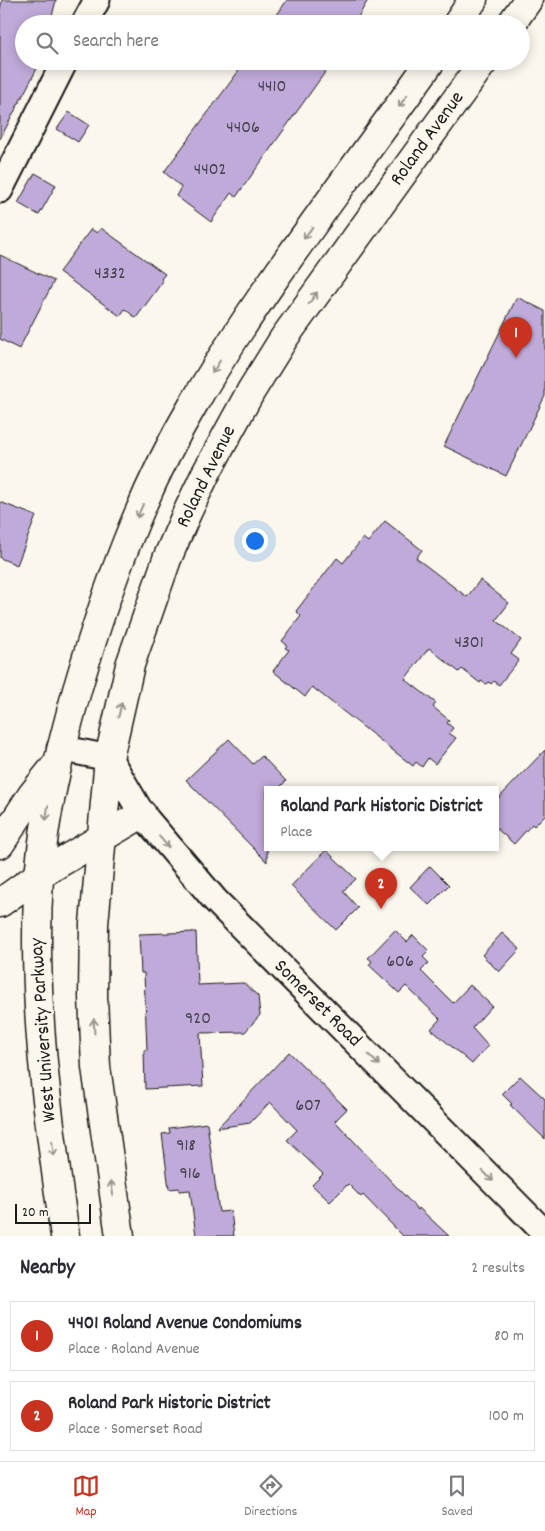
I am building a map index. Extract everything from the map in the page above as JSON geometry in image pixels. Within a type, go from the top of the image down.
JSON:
[{"type":"main road","points":[[463,15],[473,0]]},
{"type":"main road","points":[[519,15],[531,2]]},
{"type":"main road","name":"Roland Avenue","points":[[0,844],[58,757],[85,663],[121,559],[141,508],[182,424],[233,340],[425,70]]},
{"type":"main road","name":"Roland Avenue","points":[[102,838],[109,758],[130,665],[151,602],[186,514],[223,442],[284,338],[478,70]]},
{"type":"main road","name":"West University Parkway","points":[[58,757],[39,875],[36,932],[39,1020],[65,1236]]},
{"type":"main road","points":[[0,903],[39,875],[142,814]]},
{"type":"main road","points":[[102,838],[94,924],[93,996],[96,1067],[120,1236]]},
{"type":"street","points":[[89,15],[97,0]]},
{"type":"street","points":[[0,190],[60,70]]},
{"type":"street","points":[[58,757],[109,758]]},
{"type":"street","name":"Somerset Road","points":[[109,758],[142,814],[228,914],[545,1233]]},
{"type":"building","points":[[2,0],[56,0],[52,15],[15,15],[15,70],[36,70],[0,139],[0,9]]},
{"type":"building","points":[[287,0],[368,0],[359,15],[277,15]]},
{"type":"building","points":[[239,70],[327,70],[236,197],[231,193],[211,222],[176,196],[181,187],[164,172]]},
{"type":"building","points":[[69,112],[89,125],[78,142],[57,129]]},
{"type":"building","points":[[35,173],[56,185],[39,215],[18,203]]},
{"type":"building","points":[[101,228],[165,274],[161,279],[163,281],[136,318],[125,309],[120,316],[59,272],[91,229],[97,233]]},
{"type":"building","points":[[0,255],[54,281],[19,349],[0,339]]},
{"type":"building","points":[[517,297],[545,311],[545,396],[506,476],[444,446]]},
{"type":"building","points":[[0,502],[36,516],[17,565],[0,558]]},
{"type":"building","points":[[385,521],[422,550],[416,558],[467,597],[480,580],[509,603],[496,620],[521,640],[511,654],[519,660],[499,685],[494,681],[491,684],[481,681],[480,683],[462,669],[459,672],[429,648],[405,679],[436,703],[433,707],[449,720],[447,723],[453,728],[449,733],[456,738],[435,764],[428,758],[422,767],[416,762],[413,766],[312,687],[305,697],[273,671],[289,650],[285,648],[287,645],[282,641],[301,616],[296,611],[337,558],[343,563],[363,538],[368,542]]},
{"type":"building","points":[[229,739],[253,764],[262,756],[286,781],[281,786],[264,786],[264,851],[267,851],[267,862],[186,780]]},
{"type":"building","points":[[545,750],[545,815],[534,826],[532,824],[514,844],[499,831],[499,798]]},
{"type":"building","points":[[327,851],[356,879],[343,891],[358,908],[336,930],[291,886]]},
{"type":"building","points":[[430,866],[449,885],[429,905],[410,887]]},
{"type":"building","points":[[395,930],[407,942],[413,935],[429,951],[423,957],[429,963],[421,971],[453,1003],[470,985],[492,1006],[472,1028],[488,1046],[472,1064],[431,1029],[440,1019],[406,986],[399,993],[369,965],[372,961],[368,958]]},
{"type":"building","points":[[196,932],[198,985],[244,983],[258,996],[260,1015],[245,1032],[200,1033],[203,1086],[145,1089],[144,1050],[147,1050],[144,973],[141,973],[139,934]]},
{"type":"building","points":[[502,933],[520,949],[499,972],[482,955]]},
{"type":"building","points":[[289,1052],[347,1109],[335,1121],[418,1210],[419,1208],[449,1236],[403,1236],[363,1195],[361,1197],[348,1184],[330,1202],[312,1185],[323,1174],[287,1140],[297,1130],[270,1102],[250,1123],[217,1128]]},
{"type":"building","points":[[520,1076],[545,1099],[545,1139],[510,1105],[512,1104],[502,1094]]},
{"type":"building","points":[[207,1123],[219,1212],[231,1211],[234,1236],[196,1236],[190,1190],[179,1191],[179,1188],[169,1189],[162,1134],[170,1133],[169,1128]]},
{"type":"place","name":"4401 Roland Avenue Condomiums","points":[[516,358]]},
{"type":"place","name":"Roland Park Historic District","points":[[381,909]]}]
